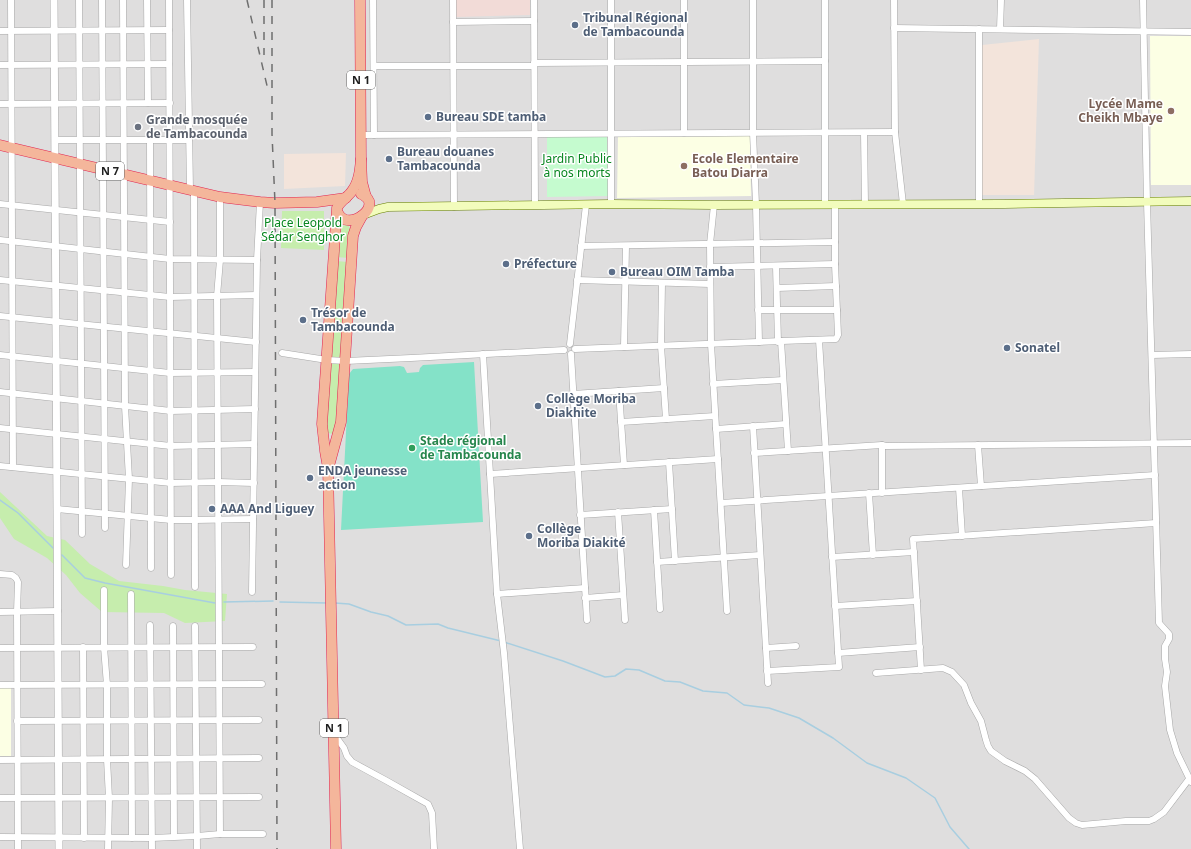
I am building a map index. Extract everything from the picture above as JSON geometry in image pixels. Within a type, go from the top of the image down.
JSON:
[{"type":"highway","name":"N 1","points":[[360,0],[361,159],[362,182],[367,198]]},
{"type":"highway","name":"N 7","points":[[0,145],[220,197],[275,203],[317,202],[346,198]]},
{"type":"highway","name":"N 1","points":[[346,198],[354,190],[361,159]]},
{"type":"highway","points":[[356,193],[363,194],[367,198],[369,203],[368,210],[363,215],[353,220],[346,221],[340,218],[337,212],[338,205],[346,198],[356,193]]},
{"type":"highway","name":"N 7","points":[[317,202],[331,207],[337,212]]},
{"type":"highway","name":"N 1","points":[[336,849],[328,468],[322,429],[337,212]]},
{"type":"highway","name":"N 1","points":[[328,468],[340,429],[346,361],[353,236],[363,215]]},
{"type":"main road","points":[[367,198],[374,204],[388,207],[611,204],[714,206],[980,204],[1191,200]]},
{"type":"main road","points":[[363,215],[388,207]]},
{"type":"street","points":[[12,0],[13,467]]},
{"type":"street","points":[[54,0],[59,849]]},
{"type":"street","points":[[79,0],[82,534]]},
{"type":"street","points":[[102,0],[105,528]]},
{"type":"street","points":[[123,0],[125,406],[128,479],[126,565]]},
{"type":"street","points":[[147,0],[148,103]]},
{"type":"street","points":[[169,0],[171,575]]},
{"type":"street","points":[[187,0],[189,140],[194,260],[195,587]]},
{"type":"street","points":[[373,0],[374,135]]},
{"type":"street","points":[[453,0],[454,207]]},
{"type":"street","points":[[534,0],[535,205]]},
{"type":"street","points":[[611,0],[611,204]]},
{"type":"street","points":[[684,0],[684,133]]},
{"type":"street","points":[[753,0],[753,133],[759,342]]},
{"type":"street","points":[[825,0],[826,205]]},
{"type":"street","points":[[894,0],[895,132],[904,204]]},
{"type":"street","points":[[1000,29],[1001,0]]},
{"type":"street","points":[[876,673],[943,668],[952,672],[964,685],[971,703],[981,720],[986,740],[991,751],[1025,771],[1035,779],[1069,818],[1082,825],[1149,821],[1154,819],[1164,812],[1190,780],[1177,753],[1170,730],[1165,686],[1167,672],[1165,659],[1166,646],[1169,639],[1169,634],[1159,623],[1147,202],[1144,0]]},
{"type":"street","points":[[453,22],[534,21]]},
{"type":"street","points":[[894,28],[1191,32]]},
{"type":"street","points":[[979,28],[980,204]]},
{"type":"street","points":[[0,31],[169,30]]},
{"type":"street","points":[[374,66],[453,66],[611,62],[825,61]]},
{"type":"street","points":[[0,65],[169,64]]},
{"type":"street","points":[[0,104],[170,103]]},
{"type":"street","points":[[864,132],[865,204]]},
{"type":"street","points":[[361,135],[895,132]]},
{"type":"street","points":[[55,140],[189,140]]},
{"type":"street","points":[[150,140],[151,568]]},
{"type":"street","points":[[220,197],[220,260],[217,296],[220,834]]},
{"type":"street","points":[[252,592],[256,295],[260,202]]},
{"type":"street","points":[[0,204],[170,222]]},
{"type":"street","points":[[586,205],[570,344],[574,347],[573,394],[587,620]]},
{"type":"street","points":[[282,353],[327,360],[346,361],[564,350],[566,354],[624,347],[836,339],[835,205]]},
{"type":"street","points":[[714,206],[710,244],[711,344],[727,611]]},
{"type":"street","points":[[0,240],[170,259],[257,260]]},
{"type":"street","points":[[581,246],[835,242]]},
{"type":"street","points":[[624,347],[626,246]]},
{"type":"street","points":[[710,267],[835,264]]},
{"type":"street","points":[[776,266],[777,310],[788,451]]},
{"type":"street","points":[[0,280],[170,297],[256,295]]},
{"type":"street","points":[[577,280],[710,284]]},
{"type":"street","points":[[662,283],[661,346],[666,419]]},
{"type":"street","points":[[777,288],[836,286]]},
{"type":"street","points":[[758,310],[836,310]]},
{"type":"street","points":[[0,316],[256,342]]},
{"type":"street","points":[[767,671],[839,667],[819,340]]},
{"type":"street","points":[[564,350],[564,346],[570,344]]},
{"type":"street","points":[[483,354],[497,594],[504,653],[520,849]]},
{"type":"street","points":[[1152,355],[1191,354]]},
{"type":"street","points":[[0,355],[170,373],[255,372]]},
{"type":"street","points":[[713,384],[783,380]]},
{"type":"street","points":[[573,394],[664,388]]},
{"type":"street","points":[[619,391],[624,465]]},
{"type":"street","points":[[0,392],[171,411],[255,409]]},
{"type":"street","points":[[621,422],[715,416]]},
{"type":"street","points":[[716,429],[786,424]]},
{"type":"street","points":[[752,426],[768,683]]},
{"type":"street","points":[[0,428],[171,446],[254,444]]},
{"type":"street","points":[[754,453],[882,445],[1191,443]]},
{"type":"street","points":[[882,445],[882,492]]},
{"type":"street","points":[[978,445],[981,486]]},
{"type":"street","points":[[490,474],[718,459]]},
{"type":"street","points":[[669,462],[675,561]]},
{"type":"street","points":[[0,466],[151,481],[254,483]]},
{"type":"street","points":[[721,503],[1155,475]]},
{"type":"street","points":[[959,488],[962,536]]},
{"type":"street","points":[[869,493],[873,555]]},
{"type":"street","points":[[57,509],[82,510],[171,520],[253,519]]},
{"type":"street","points":[[580,515],[672,509]]},
{"type":"street","points":[[654,510],[660,609]]},
{"type":"street","points":[[618,512],[625,620]]},
{"type":"street","points":[[921,670],[913,539],[1156,523]]},
{"type":"street","points":[[832,557],[914,552]]},
{"type":"street","points":[[657,562],[760,555]]},
{"type":"street","points":[[0,574],[12,576],[16,578],[18,582],[18,849]]},
{"type":"street","points":[[497,594],[585,588]]},
{"type":"street","points":[[104,590],[104,647],[107,685],[107,759],[109,798],[108,849]]},
{"type":"street","points":[[131,594],[132,838]]},
{"type":"street","points":[[585,598],[623,595]]},
{"type":"street","points":[[836,606],[917,601]]},
{"type":"street","points":[[0,612],[58,611]]},
{"type":"street","points":[[150,625],[152,849]]},
{"type":"street","points":[[173,626],[174,836]]},
{"type":"street","points":[[195,626],[197,849]]},
{"type":"street","points":[[766,648],[796,646]]},
{"type":"street","points":[[83,647],[84,838]]},
{"type":"street","points":[[0,648],[253,647]]},
{"type":"street","points":[[838,653],[920,647]]},
{"type":"street","points":[[0,685],[262,684]]},
{"type":"street","points":[[17,721],[259,720]]},
{"type":"street","points":[[334,733],[352,762],[428,804],[432,813],[434,849]]},
{"type":"street","points":[[0,760],[259,758]]},
{"type":"street","points":[[0,798],[259,797]]},
{"type":"street","points":[[0,837],[152,838],[220,834],[264,834]]},
{"type":"shaded area","points":[[0,0],[1191,0],[1191,849],[0,849]]},
{"type":"shaded area","points":[[450,0],[530,0],[530,15],[456,17]]},
{"type":"shaded area","name":"Lycée Mame Cheikh Mbaye","points":[[1150,36],[1191,36],[1191,185],[1151,185]]},
{"type":"shaded area","points":[[1039,39],[1034,195],[982,195],[982,45]]},
{"type":"shaded area","name":"Ecole Elementaire Batou Diarra","points":[[750,136],[751,196],[617,198],[618,137]]},
{"type":"shaded area","points":[[346,153],[345,186],[284,189],[284,154]]},
{"type":"shaded area","points":[[0,688],[11,688],[11,756],[0,756]]},
{"type":"green space","name":"Jardin Public à nos morts","points":[[607,136],[608,196],[547,197],[547,137]]},
{"type":"green space","name":"Place Leopold Sédar Senghor","points":[[282,211],[324,211],[324,250],[281,248]]},
{"type":"green space","points":[[348,225],[350,228],[349,258],[336,257],[339,226]]},
{"type":"green space","points":[[336,261],[348,262],[343,359],[329,356]]},
{"type":"green space","name":"Stade régional de Tambacounda","points":[[474,362],[483,522],[341,530],[349,374],[353,369],[400,366],[404,367],[407,373],[419,372],[423,365]]},
{"type":"green space","points":[[330,363],[340,364],[339,426],[333,434],[328,433],[325,430]]},
{"type":"green space","points":[[0,492],[47,536],[65,540],[90,564],[119,581],[227,594],[225,621],[185,623],[164,613],[102,612],[80,593],[66,575],[47,558],[14,539],[0,518]]},
{"type":"waterway","points":[[0,500],[18,513],[53,548]]},
{"type":"waterway","points":[[62,555],[85,578],[215,603]]},
{"type":"waterway","points":[[224,602],[273,601]]},
{"type":"waterway","points":[[280,602],[327,603]]},
{"type":"waterway","points":[[335,603],[349,604],[388,616],[406,625],[438,624],[448,628],[501,641]]},
{"type":"waterway","points":[[504,642],[563,661],[605,677],[615,676],[626,669],[639,670],[665,681],[680,682],[703,691],[727,693],[744,705],[769,708],[799,718],[833,738],[867,763],[906,778],[935,798],[950,827],[969,849]]},
{"type":"railway","points":[[247,0],[268,90]]},
{"type":"railway","points":[[264,0],[264,55]]},
{"type":"railway","points":[[272,0],[272,134],[275,203],[277,849]]},
{"type":"place","name":"Tribunal Régional de Tambacounda","points":[[575,25]]},
{"type":"place","name":"Lycée Mame Cheikh Mbaye","points":[[1171,111]]},
{"type":"place","name":"Bureau SDE tamba","points":[[428,117]]},
{"type":"place","name":"Grande mosquée de Tambacounda","points":[[138,127]]},
{"type":"place","name":"Bureau douanes Tambacounda","points":[[389,159]]},
{"type":"place","name":"Ecole Elementaire Batou Diarra","points":[[684,166]]},
{"type":"place","name":"Préfecture","points":[[506,264]]},
{"type":"place","name":"Bureau OIM Tamba","points":[[612,272]]},
{"type":"place","name":"Trésor de Tambacounda","points":[[303,320]]},
{"type":"place","name":"Sonatel","points":[[1007,348]]},
{"type":"place","name":"Collège Moriba Diakhite","points":[[538,406]]},
{"type":"place","name":"Stade régional de Tambacounda","points":[[412,448]]},
{"type":"place","name":"ENDA jeunesse action","points":[[310,478]]},
{"type":"place","name":"AAA And Liguey","points":[[212,509]]},
{"type":"place","name":"Collège Moriba Diakité","points":[[529,536]]}]
